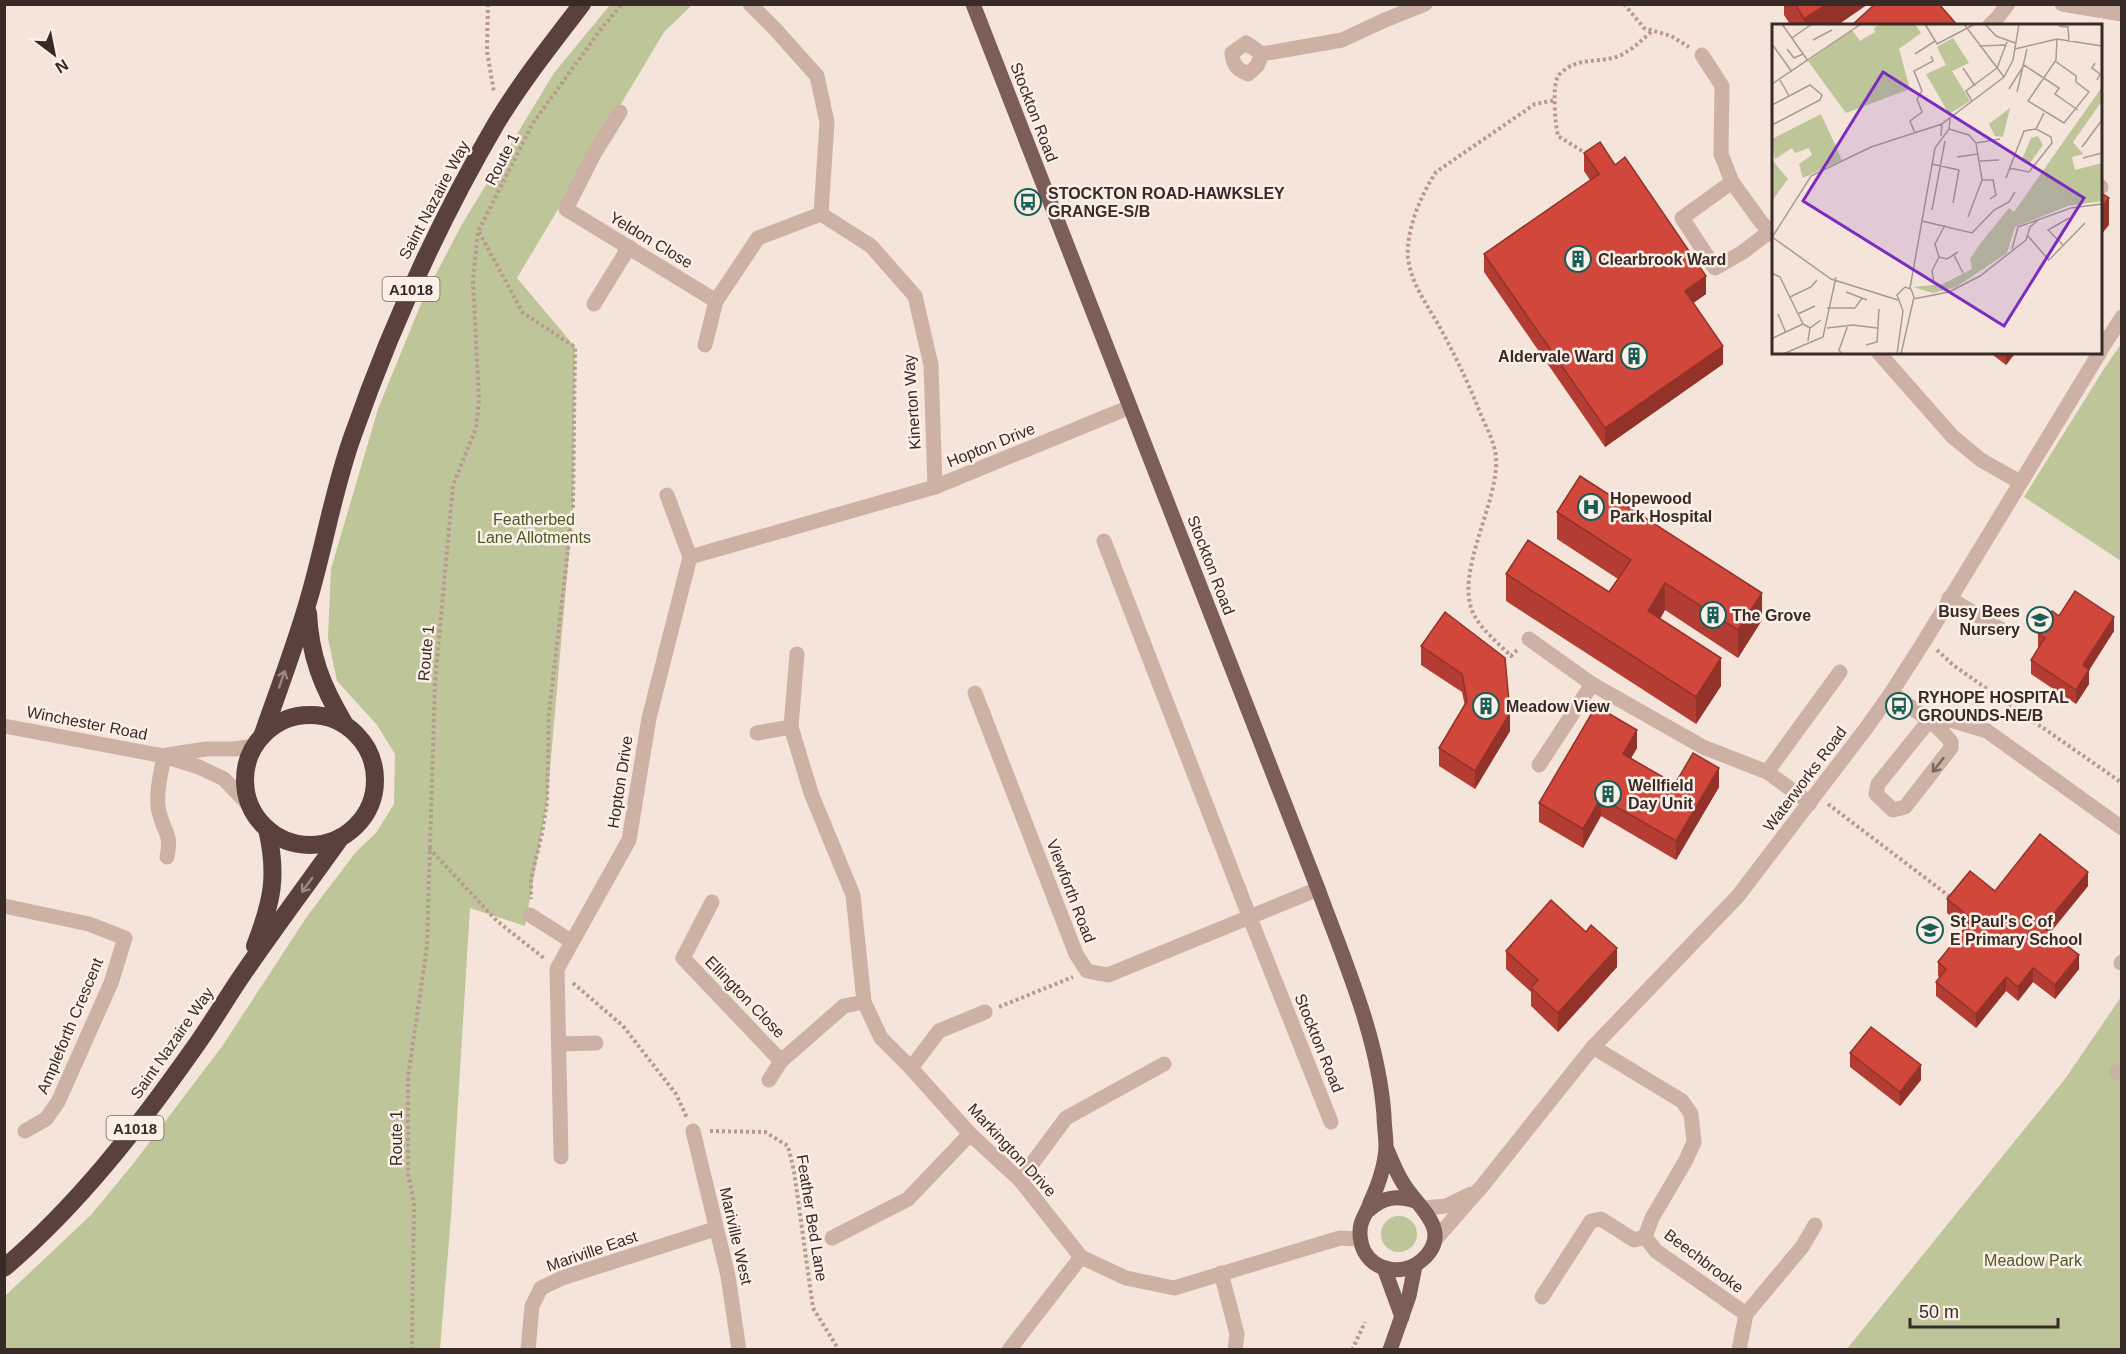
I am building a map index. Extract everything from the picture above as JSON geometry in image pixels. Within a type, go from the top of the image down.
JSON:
[{"type":"highway","name":"Saint Nazaire Way","points":[[308,604],[309,636],[316,667],[328,696],[344,723],[366,744],[376,773],[371,804],[364,817],[341,837],[327,843],[311,845],[295,844],[280,838],[257,818],[249,805],[245,790],[244,775],[247,760],[258,740],[308,604],[327,523],[352,436],[390,337],[422,263],[498,121],[538,61],[582,4]]},
{"type":"highway","name":"Saint Nazaire Way","points":[[258,740],[274,725],[302,714],[324,716],[344,723]]},
{"type":"highway","name":"Saint Nazaire Way","points":[[246,970],[268,914],[274,879],[273,854],[267,829]]},
{"type":"highway","name":"Saint Nazaire Way","points":[[4,1268],[60,1216],[105,1166],[193,1050],[246,970],[341,837]]},
{"type":"main road","name":"Stockton Road","points":[[973,4],[1318,889],[1368,1025],[1378,1070],[1386,1146],[1394,1166],[1431,1218],[1434,1241]]},
{"type":"main road","name":"Stockton Road","points":[[1360,1239],[1361,1225],[1379,1180],[1386,1146]]},
{"type":"main road","points":[[1367,1212],[1377,1203],[1389,1197],[1402,1197],[1420,1205]]},
{"type":"main road","points":[[1360,1239],[1364,1251],[1372,1261],[1384,1268],[1394,1270],[1405,1270],[1415,1266],[1427,1255],[1434,1241]]},
{"type":"main road","points":[[1390,1350],[1402,1317],[1415,1266]]},
{"type":"main road","points":[[1384,1268],[1402,1317]]},
{"type":"street","points":[[705,345],[716,301],[758,238],[821,214],[827,122],[816,76],[750,4]]},
{"type":"street","points":[[1262,54],[1342,40],[1425,4]]},
{"type":"street","points":[[1991,24],[2008,4]]},
{"type":"street","points":[[2062,4],[2121,14]]},
{"type":"street","points":[[1702,55],[1722,86],[1721,154],[1732,182],[1771,234],[1715,268],[1682,218],[1732,182]]},
{"type":"street","name":"Yeldon Close","points":[[620,112],[594,154],[566,209],[716,301]]},
{"type":"street","name":"Kinerton Way","points":[[821,214],[871,246],[915,296],[931,365],[935,487]]},
{"type":"street","points":[[594,304],[629,247]]},
{"type":"street","name":"Waterworks Road","points":[[2102,349],[2121,317]]},
{"type":"street","points":[[1880,354],[1953,437],[1981,460],[2020,482]]},
{"type":"street","name":"Waterworks Road","points":[[1434,1241],[1483,1185],[1593,1047],[1738,896],[1813,799],[1891,693],[2099,354]]},
{"type":"street","name":"Hopton Drive","points":[[561,1157],[557,969],[629,840],[649,718],[690,557],[935,487],[1130,407]]},
{"type":"street","points":[[667,495],[690,557]]},
{"type":"street","name":"Stockton Road","points":[[1104,541],[1331,1122]]},
{"type":"street","points":[[1949,598],[2000,629]]},
{"type":"street","points":[[1529,639],[1592,684],[1703,747],[1767,772],[1813,799]]},
{"type":"street","name":"Markington Drive","points":[[797,654],[791,727],[811,793],[853,895],[864,1002],[881,1038],[970,1134],[1020,1180],[1082,1257],[1126,1278],[1174,1288],[1340,1238],[1360,1239]]},
{"type":"street","points":[[1767,772],[1840,672]]},
{"type":"street","points":[[1539,765],[1592,684]]},
{"type":"street","name":"Viewforth Road","points":[[975,693],[1076,954],[1087,971]]},
{"type":"street","points":[[1891,693],[1928,722],[1947,737],[1952,742],[1951,748],[1905,807],[1893,810],[1879,799],[1875,790],[1878,784],[1928,722],[1950,720],[1988,731],[2121,828]]},
{"type":"street","name":"Winchester Road","points":[[4,726],[164,756]]},
{"type":"street","points":[[757,733],[791,727]]},
{"type":"street","points":[[164,756],[206,749],[234,749],[258,740]]},
{"type":"street","points":[[164,756],[199,766],[224,779],[249,805]]},
{"type":"street","points":[[164,756],[158,811],[170,843],[167,857]]},
{"type":"street","points":[[1087,971],[1108,975],[1318,889]]},
{"type":"street","name":"Ellington Close","points":[[712,902],[683,958],[781,1061]]},
{"type":"street","name":"Ampleforth Crescent","points":[[4,906],[89,924],[125,938],[111,983],[58,1102],[46,1119],[26,1131]]},
{"type":"street","points":[[530,915],[572,941]]},
{"type":"street","name":"Ellington Close","points":[[769,1080],[781,1061],[844,1006],[864,1002]]},
{"type":"street","points":[[911,1068],[939,1031],[985,1012]]},
{"type":"street","points":[[560,1044],[596,1042]]},
{"type":"street","name":"Beechbrooke","points":[[1593,1047],[1682,1101],[1691,1114],[1694,1142],[1652,1218],[1645,1238],[1656,1251],[1746,1314],[1739,1350]]},
{"type":"street","points":[[1020,1180],[1066,1118],[1164,1064]]},
{"type":"street","name":"Mariville West","points":[[693,1131],[728,1276],[740,1350]]},
{"type":"street","points":[[832,1238],[908,1199],[970,1134]]},
{"type":"street","name":"Waterworks Road","points":[[1420,1205],[1446,1206],[1466,1198],[1483,1185]]},
{"type":"street","points":[[1542,1298],[1591,1221],[1601,1219],[1634,1240],[1645,1238]]},
{"type":"street","points":[[1746,1314],[1802,1247],[1815,1225]]},
{"type":"street","name":"Mariville East","points":[[528,1350],[532,1306],[541,1288],[562,1278],[715,1229]]},
{"type":"street","points":[[1009,1350],[1082,1257]]},
{"type":"street","points":[[1221,1273],[1237,1334],[1235,1350]]},
{"type":"path","points":[[488,4],[487,51],[498,121]]},
{"type":"path","name":"Route 1","points":[[412,1350],[414,1202],[408,1174],[408,1077],[427,946],[435,682],[453,486],[476,428],[479,400],[473,280],[478,232],[533,123],[601,29],[622,4]]},
{"type":"path","points":[[1624,4],[1644,28],[1671,36],[1702,55]]},
{"type":"path","points":[[1591,156],[1558,136],[1555,86],[1559,74],[1573,65],[1617,57],[1633,49],[1652,31]]},
{"type":"path","points":[[1529,639],[1511,656],[1474,614],[1468,593],[1472,564],[1494,477],[1496,459],[1493,444],[1476,401],[1422,299],[1413,278],[1408,257],[1410,234],[1416,212],[1427,185],[1436,172],[1535,104],[1556,100]]},
{"type":"path","points":[[478,232],[523,313],[575,347],[573,507],[549,713],[546,803],[542,834],[531,879],[530,915]]},
{"type":"path","points":[[1925,640],[1944,654],[1953,665],[2121,783]]},
{"type":"path","points":[[1813,799],[1956,902]]},
{"type":"path","points":[[985,1012],[1087,971]]},
{"type":"path","name":"Feather Bed Lane","points":[[693,1131],[765,1132],[789,1146],[795,1171],[813,1308],[839,1350]]},
{"type":"path","points":[[1352,1350],[1365,1322]]},
{"type":"green space","name":"Featherbed Lane Allotments","points":[[610,5],[692,5],[664,32],[517,278],[575,347],[573,507],[547,803],[525,926],[470,908],[451,1216],[440,1349],[5,1350],[5,1296],[91,1215],[133,1164],[223,1045],[308,915],[356,852],[376,833],[394,804],[395,754],[377,725],[337,681],[328,638],[331,569],[378,409],[423,299],[461,226],[554,73]]},
{"type":"green space","points":[[2121,344],[2121,561],[2024,497]]},
{"type":"green space","name":"Meadow Park","points":[[2121,997],[2121,1349],[1846,1350],[2065,1079]]},
{"type":"green space","points":[[1399,1216],[1411,1222],[1417,1234],[1411,1246],[1399,1252],[1387,1246],[1381,1234],[1387,1222]]},
{"type":"building","points":[[1795,4],[1827,4],[1804,19]]},
{"type":"building","points":[[1875,4],[1939,4],[1956,24],[1853,24]]},
{"type":"building","points":[[1600,142],[1615,165],[1625,157],[1706,276],[1685,291],[1723,346],[1605,428],[1484,254],[1599,174],[1584,153]]},
{"type":"building","points":[[2102,193],[2109,198],[2102,207]]},
{"type":"building","points":[[1580,476],[1762,593],[1738,630],[1665,583],[1648,611],[1721,658],[1696,697],[1506,574],[1528,540],[1609,592],[1631,560],[1557,512]]},
{"type":"building","points":[[2075,591],[2114,617],[2083,665],[2089,670],[2076,690],[2031,660],[2045,638],[2038,633],[2052,611],[2059,616]]},
{"type":"building","name":"Meadow View","points":[[1445,612],[1505,658],[1510,713],[1475,771],[1439,748],[1467,701],[1462,674],[1421,646]]},
{"type":"building","name":"Wellfield Day Unit","points":[[1596,706],[1637,730],[1623,754],[1675,784],[1693,753],[1719,768],[1676,841],[1601,798],[1583,829],[1539,803]]},
{"type":"building","points":[[2040,834],[2088,872],[2043,927],[2079,955],[2055,985],[2033,968],[2018,987],[2006,977],[1976,1014],[1936,982],[1946,969],[1938,962],[1972,919],[1947,899],[1970,871],[1995,891]]},
{"type":"building","points":[[1551,900],[1586,932],[1591,925],[1617,948],[1558,1013],[1531,988],[1538,980],[1506,951]]},
{"type":"building","points":[[1871,1027],[1921,1065],[1900,1092],[1850,1053]]},
{"type":"place","name":"STOCKTON ROAD-HAWKSLEY GRANGE-S/B","points":[[1028,202]]},
{"type":"place","name":"Clearbrook Ward","points":[[1578,259]]},
{"type":"place","name":"Aldervale Ward","points":[[1634,356]]},
{"type":"place","name":"Hopewood Park Hospital","points":[[1591,507]]},
{"type":"place","name":"The Grove","points":[[1713,615]]},
{"type":"place","name":"Busy Bees Nursery","points":[[2040,620]]},
{"type":"place","name":"Meadow View","points":[[1486,706]]},
{"type":"place","name":"RYHOPE HOSPITAL GROUNDS-NE/B","points":[[1899,706]]},
{"type":"place","name":"Wellfield Day Unit","points":[[1608,794]]},
{"type":"place","name":"St Paul's C of E Primary School","points":[[1930,930]]}]
